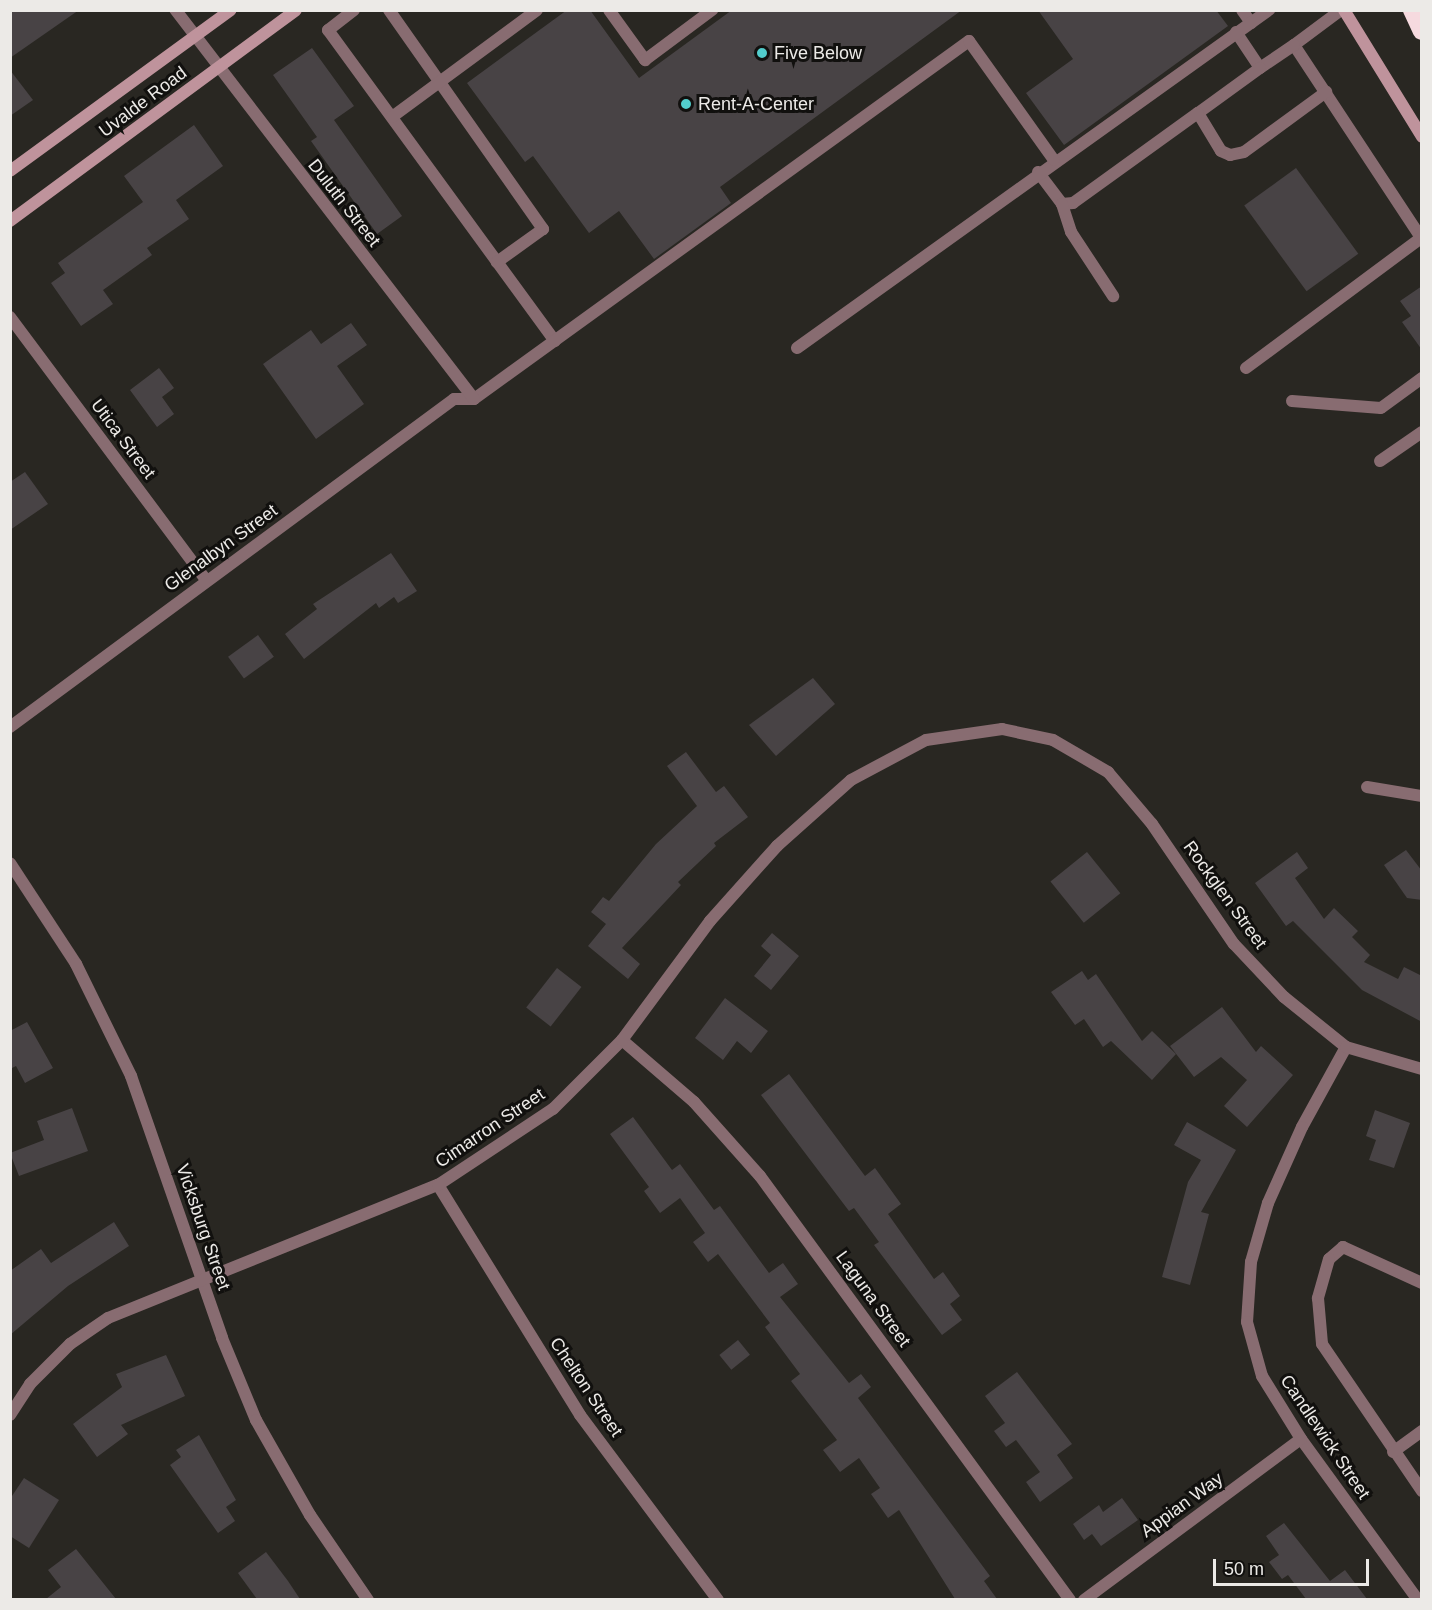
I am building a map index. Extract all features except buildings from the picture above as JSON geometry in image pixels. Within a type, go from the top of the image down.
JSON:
[{"type":"highway","points":[[1412,10],[1422,31]]},
{"type":"main road","name":"Uvalde Road","points":[[10,171],[231,10]]},
{"type":"main road","name":"Uvalde Road","points":[[10,221],[296,10]]},
{"type":"main road","points":[[1343,10],[1422,137]]},
{"type":"street","name":"Duluth Street","points":[[175,10],[218,69],[474,399]]},
{"type":"street","points":[[354,10],[328,30],[555,341]]},
{"type":"street","points":[[389,10],[543,229],[497,262]]},
{"type":"street","points":[[392,117],[537,10]]},
{"type":"street","points":[[609,10],[645,60],[712,10]]},
{"type":"street","points":[[1242,10],[1251,23]]},
{"type":"street","points":[[797,348],[1054,160],[1269,10]]},
{"type":"street","points":[[1062,204],[1073,202],[1343,10]]},
{"type":"street","points":[[1236,32],[1260,68]]},
{"type":"street","points":[[474,399],[969,41],[1054,160]]},
{"type":"street","points":[[1246,368],[1421,239],[1294,45]]},
{"type":"street","points":[[1198,113],[1221,151],[1230,155],[1244,152],[1326,92]]},
{"type":"street","points":[[1038,172],[1062,204],[1071,232],[1113,296]]},
{"type":"street","name":"Utica Street","points":[[10,317],[207,581]]},
{"type":"street","points":[[1293,401],[1381,408],[1422,378]]},
{"type":"street","name":"Glenalbyn Street","points":[[10,727],[454,399],[474,399]]},
{"type":"street","points":[[1380,461],[1422,432]]},
{"type":"street","name":"Cimarron Street","points":[[10,1415],[30,1384],[70,1344],[108,1318],[201,1277],[438,1185],[553,1109],[622,1040],[710,921],[777,846],[852,780],[926,740],[1002,729],[1053,740],[1078,755]]},
{"type":"street","name":"Rockglen Street","points":[[1078,755],[1108,772],[1152,824],[1234,944],[1284,997],[1346,1047],[1422,1069]]},
{"type":"street","points":[[1367,788],[1422,796]]},
{"type":"street","name":"Vicksburg Street","points":[[10,863],[76,964],[131,1076],[201,1277],[256,1420],[310,1515],[368,1599]]},
{"type":"street","name":"Laguna Street","points":[[622,1040],[694,1102],[760,1176],[1071,1599]]},
{"type":"street","name":"Candlewick Street","points":[[1346,1047],[1273,1192],[1251,1262],[1247,1322],[1259,1365],[1301,1439],[1418,1599]]},
{"type":"street","name":"Chelton Street","points":[[438,1185],[580,1415],[717,1599]]},
{"type":"street","points":[[1422,1283],[1343,1246],[1329,1258],[1318,1298],[1322,1344],[1393,1452],[1422,1491]]},
{"type":"street","points":[[1393,1452],[1422,1431]]},
{"type":"street","name":"Appian Way","points":[[1084,1599],[1301,1439]]},
{"type":"place","name":"Five Below","points":[[762,53]]},
{"type":"place","name":"Rent-A-Center","points":[[686,104]]}]
